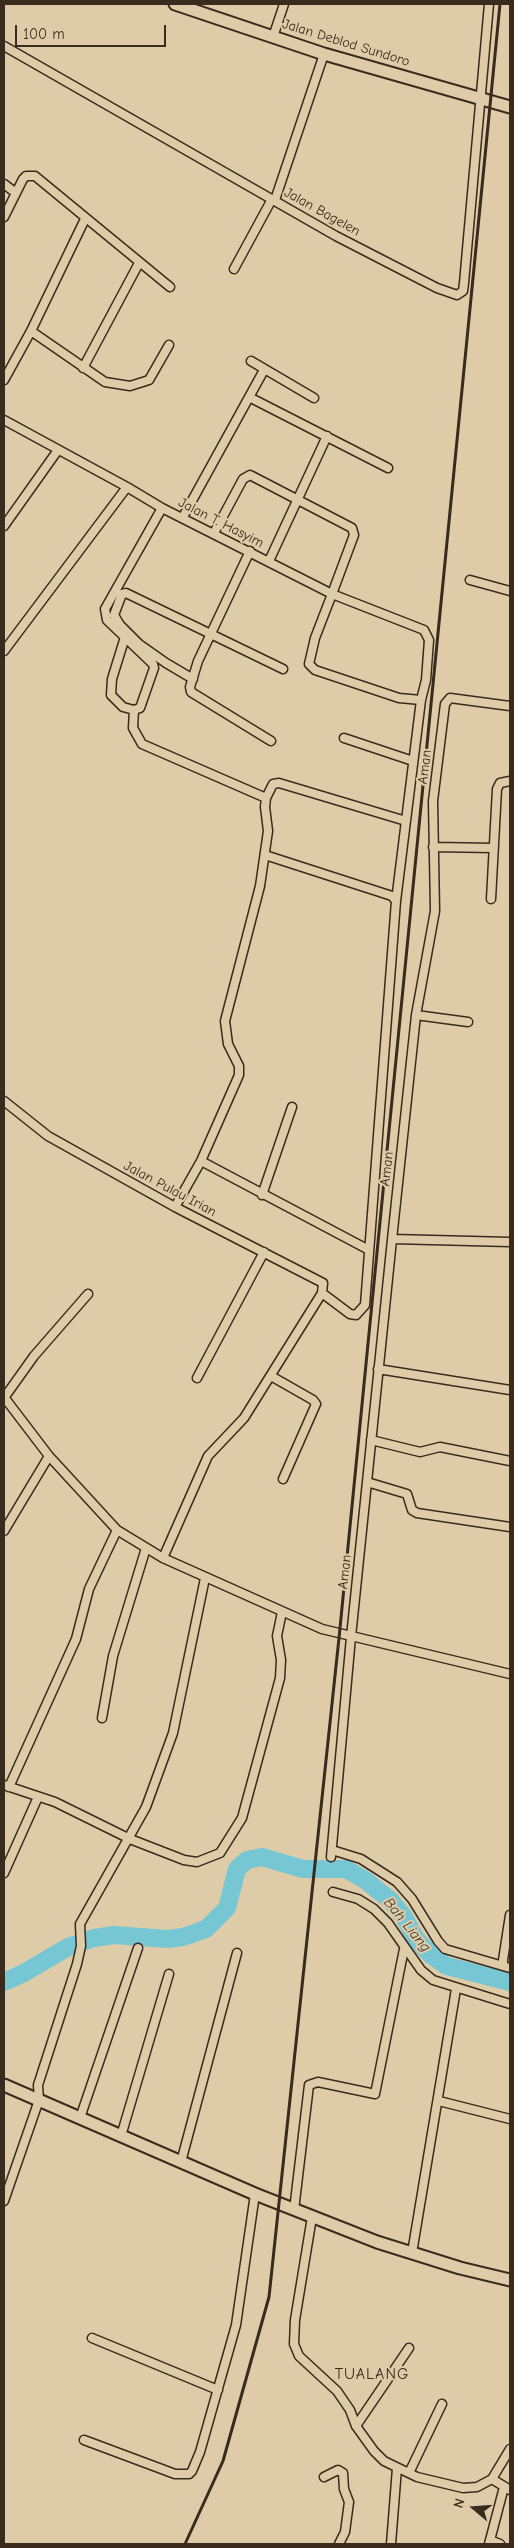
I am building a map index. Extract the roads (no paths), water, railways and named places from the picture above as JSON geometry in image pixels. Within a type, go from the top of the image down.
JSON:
[{"type":"street","name":"Jalan Deblod Sundoro","points":[[175,4],[201,8],[273,37],[324,54],[510,107]]},
{"type":"street","points":[[273,37],[284,4]]},
{"type":"street","points":[[480,99],[489,4]]},
{"type":"street","name":"Jalan Bagelen","points":[[4,46],[405,272],[448,293],[457,295],[463,291],[464,283],[480,99]]},
{"type":"street","points":[[234,269],[273,199],[324,54]]},
{"type":"street","points":[[4,218],[26,176],[35,176],[170,287]]},
{"type":"street","points":[[4,184],[16,193]]},
{"type":"street","points":[[4,380],[31,331],[85,219]]},
{"type":"street","points":[[83,368],[139,263]]},
{"type":"street","points":[[31,331],[105,382],[130,386],[149,380],[169,345]]},
{"type":"street","points":[[251,361],[314,398]]},
{"type":"street","points":[[183,517],[264,370]]},
{"type":"street","points":[[249,397],[388,468]]},
{"type":"street","name":"Jalan T. Hasyim","points":[[4,420],[127,486],[162,508],[214,532],[332,594],[424,630],[429,640],[426,680],[421,700]]},
{"type":"street","points":[[269,561],[327,436]]},
{"type":"street","points":[[4,526],[58,450]]},
{"type":"street","points":[[201,1161],[369,1250],[396,901],[421,700],[399,698],[315,670],[309,664],[315,638],[354,531],[344,522],[250,475],[246,476],[214,532]]},
{"type":"street","points":[[4,651],[127,486]]},
{"type":"street","points":[[125,637],[112,679],[111,695],[123,707],[134,710],[140,708],[154,668],[153,664],[125,637],[107,620],[105,609],[162,508]]},
{"type":"street","points":[[250,551],[211,633],[190,687],[191,692],[271,741]]},
{"type":"street","points":[[470,580],[510,591]]},
{"type":"street","points":[[193,679],[139,644],[120,626],[114,615],[122,594],[126,593],[283,669]]},
{"type":"street","name":"Aman","points":[[507,1967],[445,1949],[438,1942],[412,1899],[397,1882],[360,1859],[332,1853],[350,1637],[416,1015],[435,912],[434,802],[445,704],[450,698],[510,706]]},
{"type":"street","points":[[134,710],[133,728],[142,744],[266,798]]},
{"type":"street","points":[[344,738],[413,762]]},
{"type":"street","points":[[491,899],[498,786],[510,782]]},
{"type":"street","points":[[175,1207],[201,1161],[239,1075],[238,1066],[228,1044],[225,1021],[260,886],[268,831],[266,798],[273,784],[280,783],[406,821]]},
{"type":"street","points":[[433,847],[494,848]]},
{"type":"street","points":[[265,855],[392,896],[396,901]]},
{"type":"street","points":[[416,1015],[468,1022]]},
{"type":"street","name":"Jalan Pulau Irian","points":[[4,1101],[48,1136],[175,1207],[318,1279],[323,1283],[322,1293],[350,1314],[356,1315],[362,1311],[365,1305],[369,1250]]},
{"type":"street","points":[[262,1195],[292,1107]]},
{"type":"street","points":[[392,1240],[510,1242]]},
{"type":"street","points":[[197,1378],[264,1252]]},
{"type":"street","points":[[163,1558],[208,1456],[244,1418],[322,1293]]},
{"type":"street","points":[[88,1294],[34,1356],[4,1398],[49,1456],[118,1530],[163,1558],[322,1630],[510,1674]]},
{"type":"street","points":[[378,1369],[510,1390]]},
{"type":"street","points":[[271,1376],[316,1404],[283,1480]]},
{"type":"street","points":[[371,1440],[420,1452],[440,1447],[510,1461]]},
{"type":"street","points":[[4,1531],[49,1456]]},
{"type":"street","points":[[367,1482],[407,1494],[412,1510],[417,1513],[510,1527]]},
{"type":"street","points":[[118,1530],[89,1589],[76,1639],[6,1786],[55,1802],[130,1839],[184,1860],[197,1862],[220,1852],[227,1844],[242,1818],[280,1678],[282,1660],[277,1636],[282,1612]]},
{"type":"street","points":[[102,1718],[113,1656],[146,1548]]},
{"type":"street","points":[[4,2201],[39,2100],[38,2085],[81,1946],[80,1924],[130,1839],[146,1807],[173,1734],[204,1578]]},
{"type":"street","points":[[4,1874],[38,1797]]},
{"type":"street","points":[[333,1892],[358,1898],[374,1909],[388,1923],[404,1949],[421,1970],[433,1980],[456,1989],[510,2004]]},
{"type":"street","points":[[507,1967],[504,1945],[510,1915]]},
{"type":"street","points":[[80,2118],[138,1948]]},
{"type":"street","points":[[294,2210],[309,2085],[318,2082],[375,2094],[404,1949]]},
{"type":"street","points":[[181,2162],[238,1953]]},
{"type":"street","points":[[121,2136],[169,1974]]},
{"type":"street","points":[[412,2253],[456,1989]]},
{"type":"street","points":[[4,2085],[312,2217],[412,2253],[510,2280]]},
{"type":"street","points":[[438,2101],[510,2119]]},
{"type":"street","points":[[84,2440],[175,2474],[189,2474],[200,2452],[236,2325],[255,2194]]},
{"type":"street","points":[[312,2217],[295,2320],[294,2344],[300,2356],[337,2391],[350,2410],[356,2426],[384,2462],[409,2473],[463,2488],[477,2487],[492,2479],[510,2449]]},
{"type":"street","points":[[92,2338],[218,2390]]},
{"type":"street","points":[[356,2426],[409,2348]]},
{"type":"street","points":[[409,2473],[442,2404]]},
{"type":"street","points":[[391,2544],[398,2468]]},
{"type":"street","points":[[324,2477],[338,2470],[343,2473],[344,2489],[349,2502],[345,2532],[340,2544]]},
{"type":"street","points":[[492,2479],[507,2489],[489,2542],[500,2544]]},
{"type":"waterway","name":"Bah Liang","points":[[4,1982],[24,1973],[68,1947],[94,1938],[114,1935],[167,1939],[183,1937],[206,1929],[227,1908],[237,1869],[247,1860],[262,1857],[303,1869],[346,1869],[365,1880],[390,1900],[404,1917],[416,1939],[431,1955],[447,1966],[510,1982]]},
{"type":"railway","points":[[185,2544],[223,2461],[269,2297],[339,1638],[500,4]]},
{"type":"district","name":"TUALANG","points":[[372,2374]]}]
